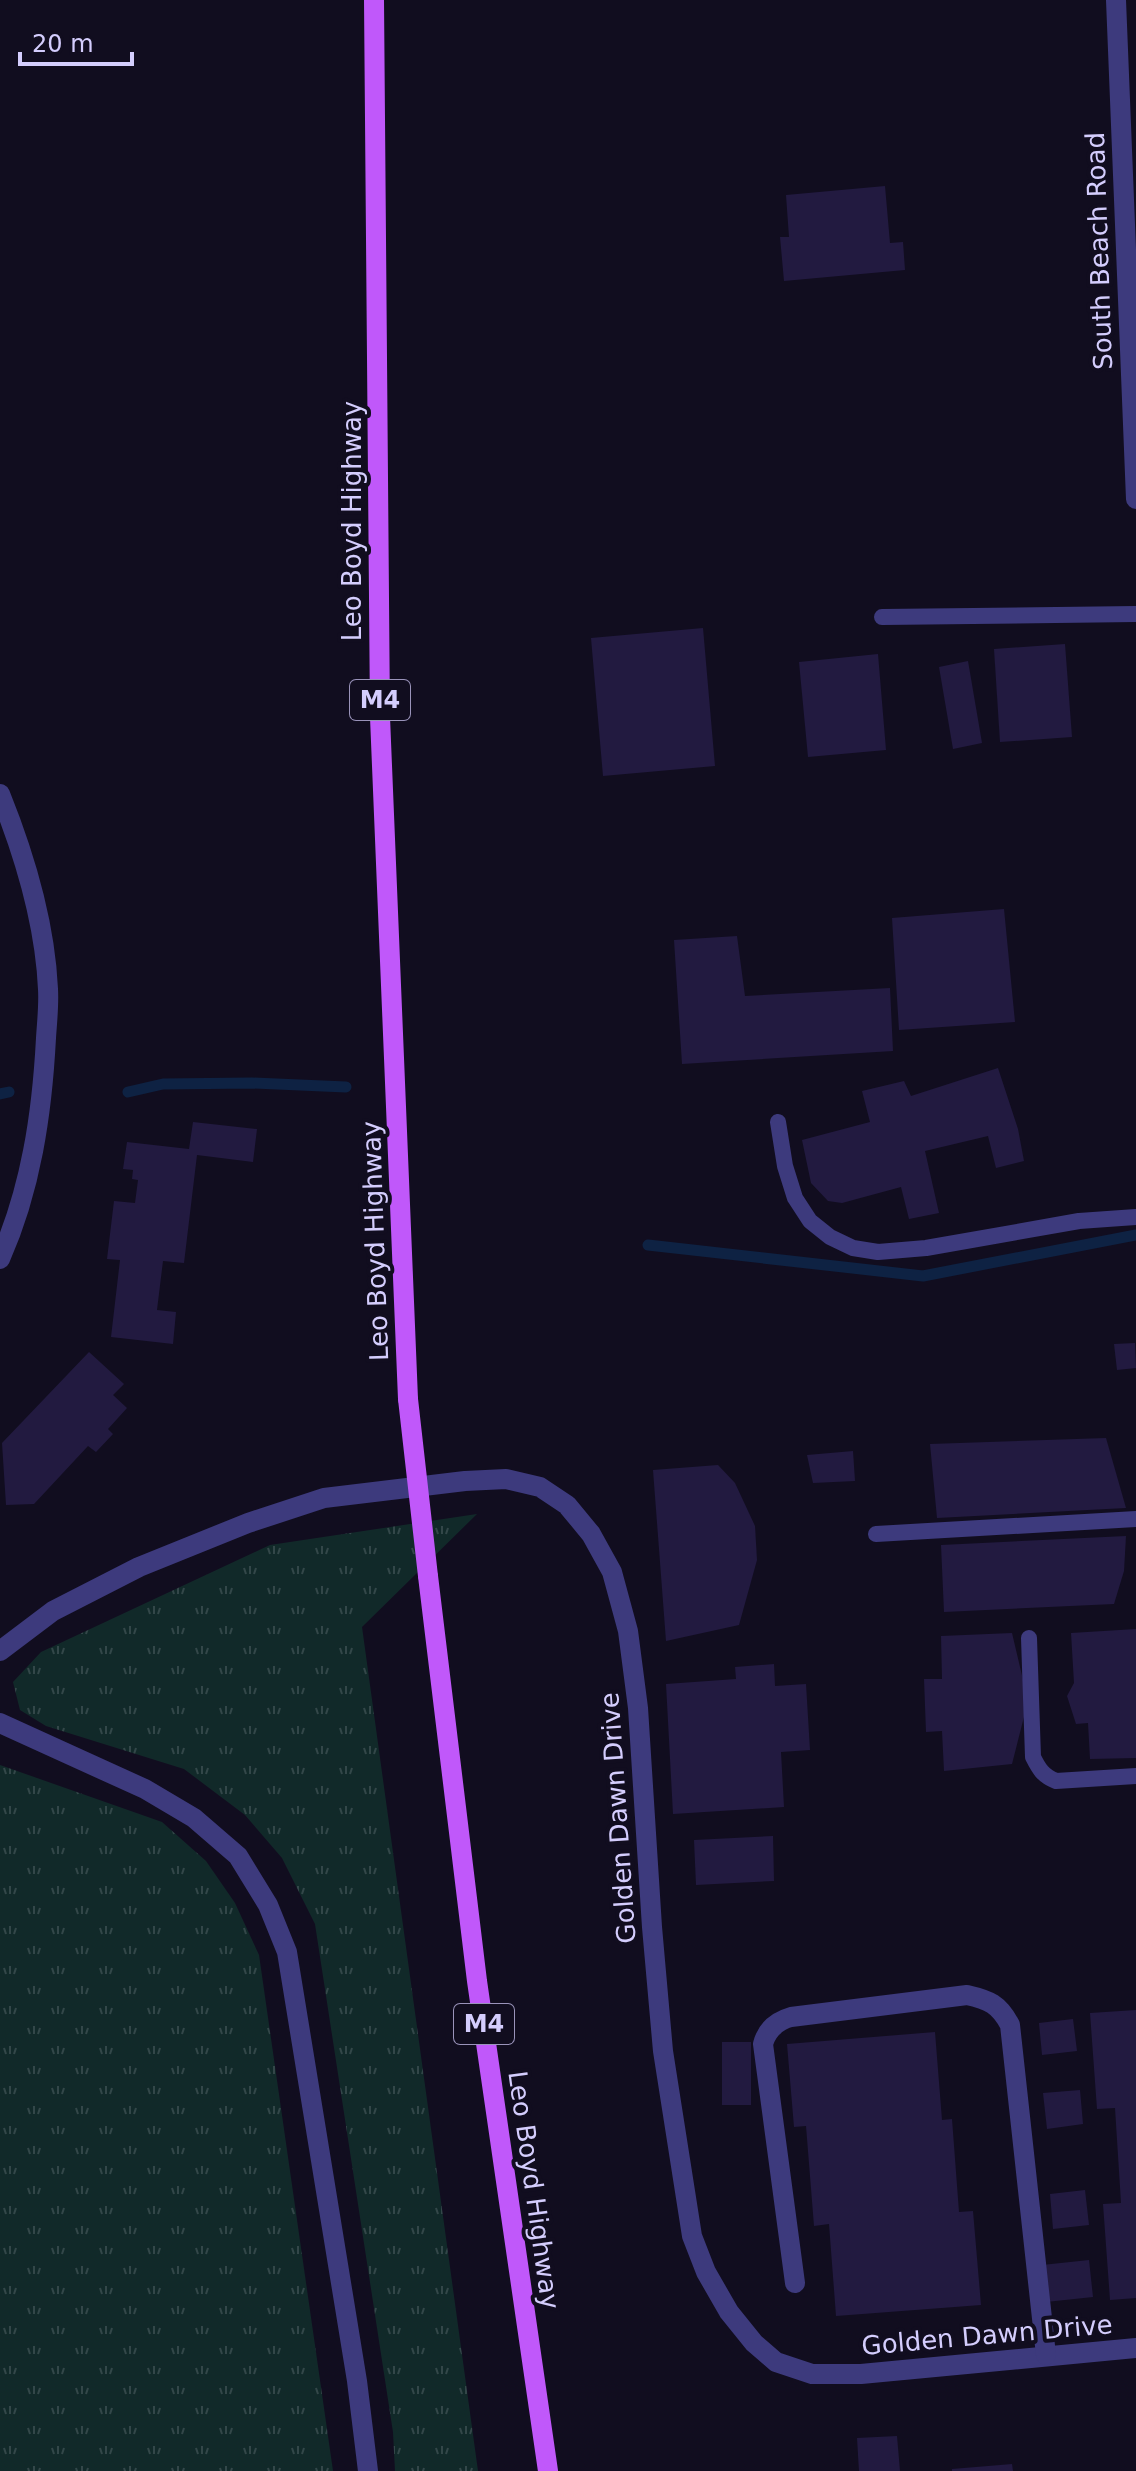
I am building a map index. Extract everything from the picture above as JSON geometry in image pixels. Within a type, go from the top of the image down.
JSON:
[{"type":"main road","name":"Leo Boyd Highway","points":[[374,0],[380,717],[408,1399],[477,1981],[548,2471]]},
{"type":"street","name":"South Beach Road","points":[[1116,0],[1136,499]]},
{"type":"street","points":[[0,794],[20,845],[40,924],[48,990],[39,1123],[28,1178],[0,1259]]},
{"type":"street","name":"Golden Dawn Drive","points":[[0,1651],[53,1611],[139,1567],[248,1523],[324,1498],[465,1481],[506,1479],[540,1487],[567,1505],[591,1534],[612,1572],[628,1631],[638,1708],[663,2051],[672,2114],[692,2236],[706,2272],[729,2312],[754,2343],[776,2362],[812,2374],[861,2374],[1136,2348]]},
{"type":"street","points":[[0,1723],[145,1789],[194,1818],[238,1856],[268,1905],[287,1952],[357,2381],[368,2471]]},
{"type":"street","points":[[795,2283],[763,2044],[767,2031],[791,2017],[967,1995],[988,2000],[1004,2013],[1010,2025],[1046,2355]]},
{"type":"lane","points":[[882,617],[1136,614]]},
{"type":"lane","points":[[778,1122],[785,1166],[795,1198],[810,1221],[830,1237],[853,1248],[878,1252],[926,1248],[1079,1221],[1136,1217]]},
{"type":"lane","points":[[876,1534],[1136,1519]]},
{"type":"lane","points":[[1029,1638],[1033,1757],[1039,1770],[1056,1781],[1136,1776]]},
{"type":"green space","points":[[477,1514],[362,1627],[478,2471],[395,2471],[393,2432],[315,1924],[282,1858],[245,1815],[184,1769],[46,1726],[20,1710],[13,1682],[41,1652],[270,1545]]},
{"type":"green space","points":[[0,1765],[162,1822],[206,1861],[235,1903],[259,1955],[333,2471],[0,2471]]},
{"type":"building","points":[[885,186],[890,243],[903,242],[905,270],[784,281],[780,237],[789,237],[786,195]]},
{"type":"building","points":[[703,628],[715,766],[603,776],[591,638]]},
{"type":"building","points":[[1065,644],[1072,737],[1000,742],[994,649]]},
{"type":"building","points":[[878,654],[886,750],[808,757],[799,662]]},
{"type":"building","points":[[968,661],[982,743],[953,749],[939,667]]},
{"type":"building","points":[[1004,909],[1015,1022],[899,1030],[892,918]]},
{"type":"building","points":[[737,936],[745,996],[890,988],[893,1051],[682,1064],[674,940]]},
{"type":"building","points":[[998,1068],[1018,1129],[1024,1161],[996,1168],[988,1136],[925,1151],[939,1213],[909,1219],[901,1187],[842,1203],[828,1201],[811,1183],[802,1140],[870,1122],[862,1091],[904,1081],[911,1096]]},
{"type":"building","points":[[193,1122],[257,1129],[253,1162],[197,1155],[184,1263],[163,1261],[157,1310],[176,1312],[173,1344],[111,1337],[120,1260],[107,1259],[114,1201],[135,1203],[138,1180],[132,1179],[133,1170],[123,1169],[127,1142],[189,1149]]},
{"type":"building","points":[[1135,1343],[1136,1368],[1117,1370],[1114,1344]]},
{"type":"building","points":[[89,1352],[124,1384],[113,1395],[127,1408],[108,1429],[113,1434],[96,1452],[88,1446],[34,1504],[6,1505],[2,1443]]},
{"type":"building","points":[[1106,1438],[1126,1508],[937,1518],[930,1444]]},
{"type":"building","points":[[853,1451],[855,1481],[813,1483],[807,1455]]},
{"type":"building","points":[[718,1465],[735,1483],[755,1526],[757,1560],[739,1625],[666,1641],[653,1470]]},
{"type":"building","points":[[1126,1536],[1124,1571],[1114,1604],[944,1612],[941,1545]]},
{"type":"building","points":[[1136,1629],[1136,1758],[1090,1759],[1088,1723],[1076,1724],[1067,1696],[1074,1683],[1071,1633]]},
{"type":"building","points":[[1012,1633],[1028,1701],[1012,1764],[944,1771],[942,1731],[926,1732],[924,1679],[942,1679],[941,1636]]},
{"type":"building","points":[[774,1664],[775,1686],[806,1684],[810,1750],[781,1752],[784,1807],[673,1814],[666,1684],[736,1679],[735,1667]]},
{"type":"building","points":[[773,1836],[774,1881],[696,1885],[694,1840]]},
{"type":"building","points":[[1136,2010],[1136,2298],[1110,2300],[1103,2204],[1121,2203],[1115,2108],[1097,2109],[1090,2013]]},
{"type":"building","points":[[1073,2019],[1077,2051],[1042,2055],[1039,2023]]},
{"type":"building","points":[[935,2032],[942,2120],[952,2119],[959,2212],[973,2211],[981,2305],[836,2316],[829,2224],[814,2226],[806,2126],[794,2127],[787,2044]]},
{"type":"building","points":[[722,2042],[751,2042],[751,2105],[722,2105]]},
{"type":"building","points":[[1080,2090],[1083,2124],[1047,2129],[1043,2093]]},
{"type":"building","points":[[1085,2190],[1089,2225],[1053,2229],[1050,2194]]},
{"type":"building","points":[[1089,2260],[1093,2297],[1046,2302],[1042,2265]]},
{"type":"building","points":[[897,2436],[900,2471],[859,2471],[857,2438]]},
{"type":"building","points":[[1012,2464],[1013,2471],[952,2471],[952,2469]]},
{"type":"waterway","points":[[128,1092],[163,1084],[252,1083],[346,1087]]},
{"type":"waterway","points":[[0,1094],[9,1092]]},
{"type":"waterway","points":[[648,1245],[923,1276],[1136,1235]]}]
